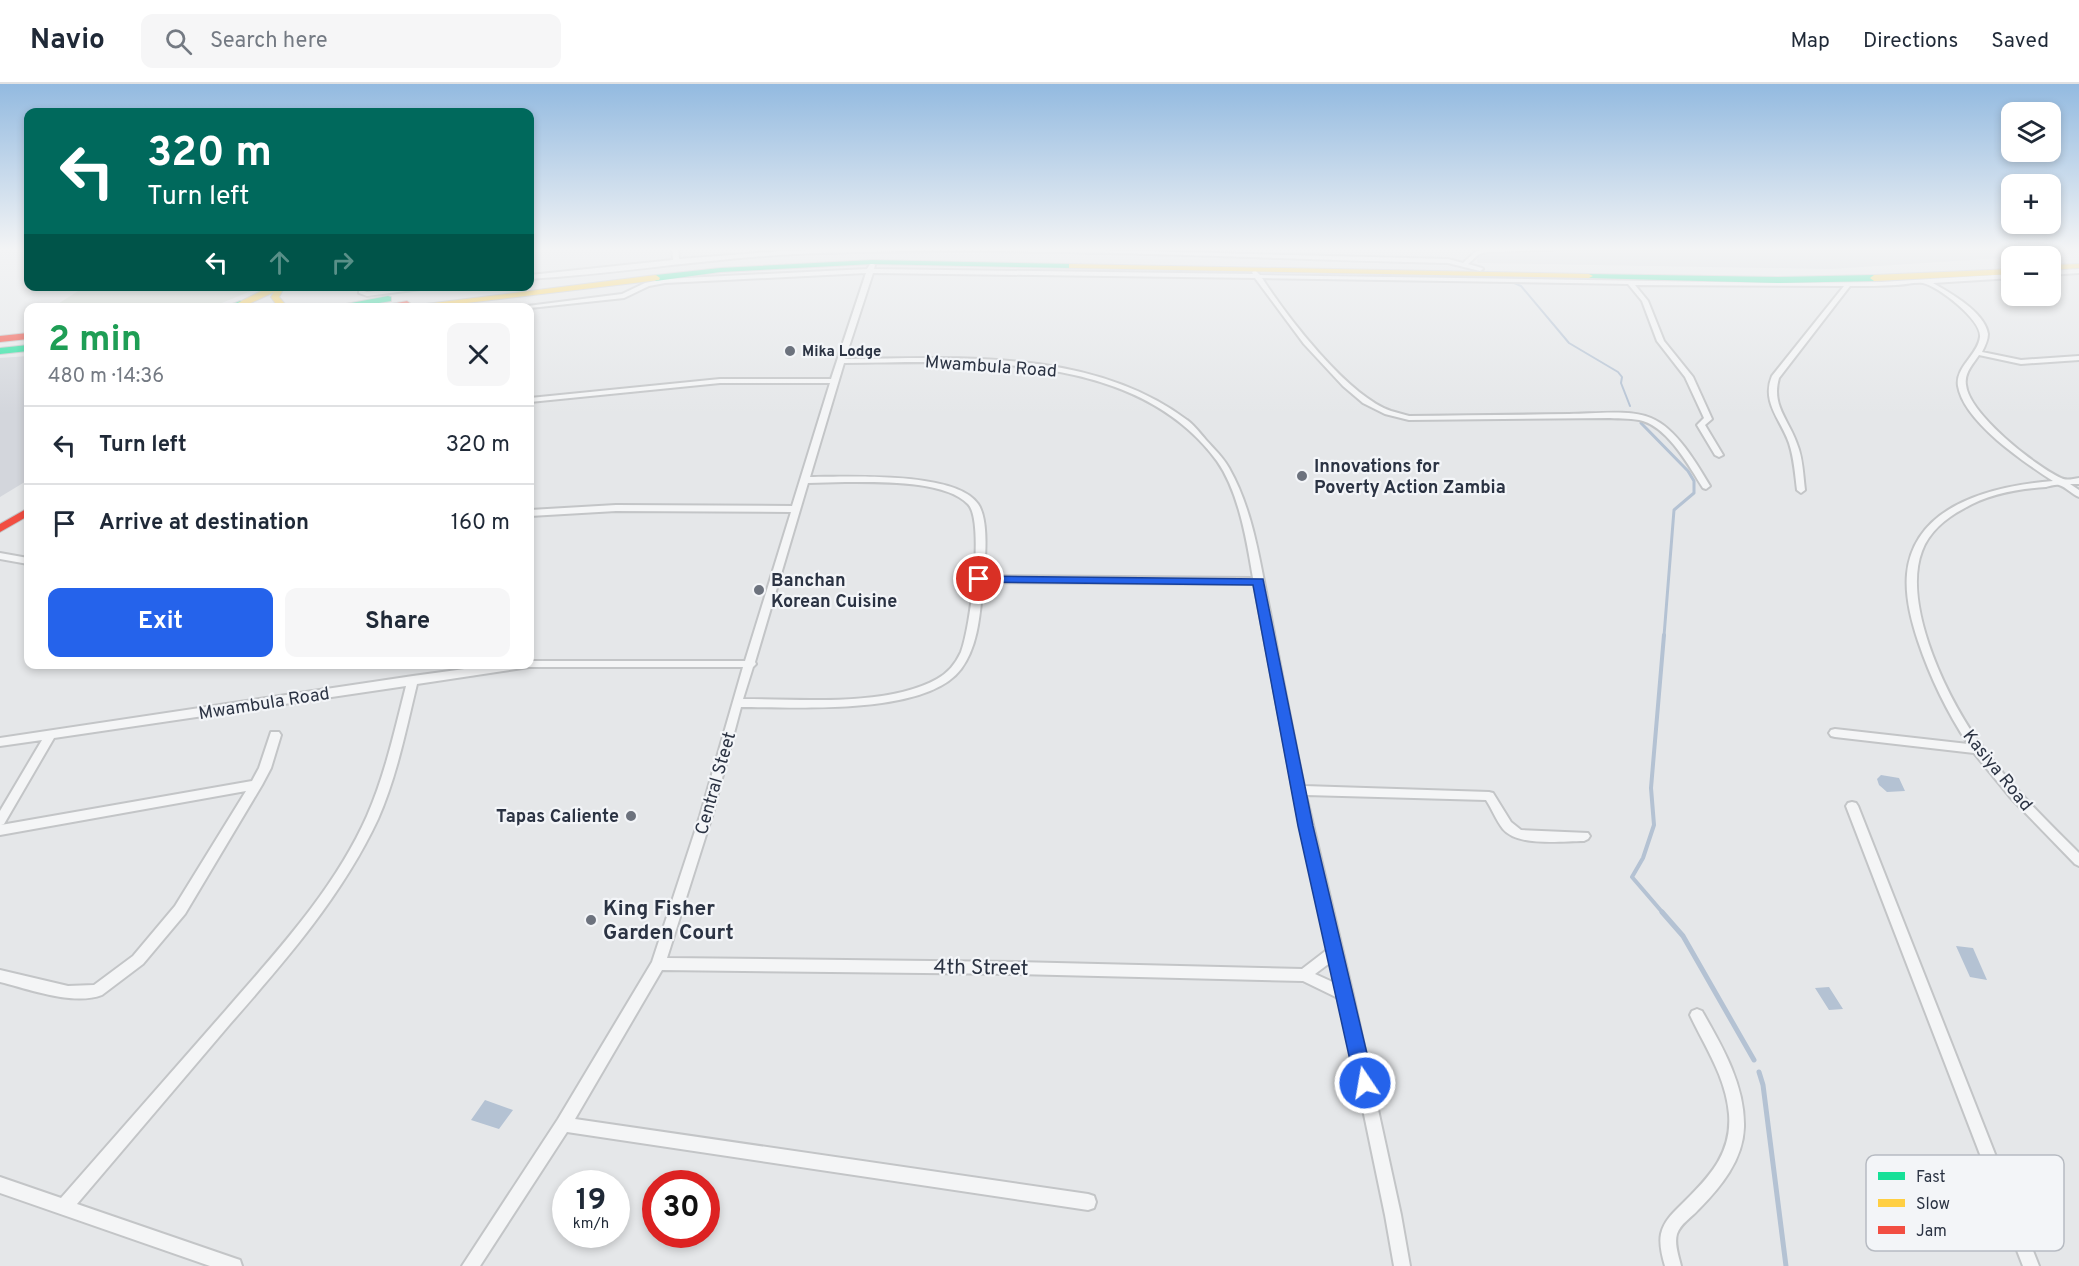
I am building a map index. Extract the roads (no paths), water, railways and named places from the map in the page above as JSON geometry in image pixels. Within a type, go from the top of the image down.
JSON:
[{"type":"main road","points":[[0,343],[24,342]]},
{"type":"main road","points":[[0,351],[24,343]]},
{"type":"main road","points":[[0,522],[24,506]]},
{"type":"main road","points":[[0,529],[24,514]]},
{"type":"street","points":[[534,306],[559,303]]},
{"type":"street","name":"Central Steet","points":[[470,1266],[563,1124],[658,964],[706,816],[737,703],[751,664],[834,381],[859,303]]},
{"type":"street","points":[[1279,303],[1335,375],[1388,415],[1409,418],[1610,416],[1640,418],[1658,425],[1690,461],[1706,486]]},
{"type":"street","points":[[1646,303],[1661,341],[1689,377],[1708,419],[1701,425],[1719,455]]},
{"type":"street","points":[[1801,490],[1793,441],[1773,403],[1770,389],[1775,378],[1834,303]]},
{"type":"street","points":[[1960,303],[1980,323],[1984,332],[1984,340],[1978,353],[1963,372],[1962,386],[1970,404],[1987,426],[2010,447],[2079,494]]},
{"type":"street","points":[[1978,353],[2021,362],[2079,358]]},
{"type":"street","name":"Mwambula Road","points":[[841,361],[976,362],[1030,366],[1104,381],[1152,401],[1187,424],[1205,441],[1225,469],[1241,502],[1299,790],[1394,1215],[1402,1266]]},
{"type":"street","points":[[534,400],[720,381],[834,381]]},
{"type":"street","points":[[737,703],[871,700],[906,696],[938,684],[958,668],[968,650],[979,579],[981,519],[974,504],[953,491],[926,483],[896,480],[806,480]]},
{"type":"street","name":"Kasiya Road","points":[[2079,481],[2010,490],[1976,499],[1948,514],[1930,530],[1917,552],[1912,575],[1914,605],[1926,651],[1941,687],[1977,749],[2018,799],[2079,861]]},
{"type":"street","points":[[534,513],[616,508],[797,509]]},
{"type":"street","points":[[0,556],[24,560]]},
{"type":"street","points":[[979,579],[1258,581]]},
{"type":"street","name":"Mwambula Road","points":[[534,664],[751,664]]},
{"type":"street","name":"Mwambula Road","points":[[0,741],[493,669]]},
{"type":"street","points":[[64,1208],[292,943],[325,900],[354,855],[373,814],[389,771],[413,680]]},
{"type":"street","points":[[1835,733],[1977,749]]},
{"type":"street","points":[[0,821],[50,735]]},
{"type":"street","points":[[0,976],[68,992],[97,991],[138,960],[180,910],[256,785],[265,768],[275,735]]},
{"type":"street","points":[[0,830],[256,785]]},
{"type":"street","points":[[1299,790],[1489,796],[1508,828],[1515,833],[1524,836],[1584,836]]},
{"type":"street","points":[[1852,806],[1988,1155]]},
{"type":"street","points":[[1304,975],[1336,951]]},
{"type":"street","name":"4th Street","points":[[658,964],[1027,968],[1304,975],[1346,995]]},
{"type":"street","points":[[1673,1266],[1669,1234],[1677,1221],[1709,1188],[1726,1166],[1735,1144],[1736,1119],[1731,1087],[1720,1058],[1697,1014]]},
{"type":"street","points":[[563,1124],[1088,1202]]},
{"type":"street","points":[[0,1185],[234,1266]]},
{"type":"street","points":[[2025,1251],[2031,1266]]},
{"type":"water","points":[[1881,775],[1899,778],[1905,791],[1887,792],[1879,785],[1877,779]]},
{"type":"water","points":[[1956,946],[1973,948],[1987,980],[1970,977]]},
{"type":"water","points":[[1829,987],[1843,1009],[1829,1010],[1815,988]]},
{"type":"water","points":[[485,1100],[513,1110],[499,1129],[471,1120]]},
{"type":"waterway","points":[[1535,303],[1569,343],[1618,372],[1622,377],[1621,383],[1630,406]]},
{"type":"waterway","points":[[1641,423],[1688,471],[1694,481],[1694,493],[1674,510],[1664,636]]},
{"type":"waterway","points":[[1663,913],[1632,877],[1643,858],[1654,825],[1651,788],[1664,635]]},
{"type":"waterway","points":[[1662,912],[1683,936],[1754,1060]]},
{"type":"waterway","points":[[1759,1072],[1763,1085],[1786,1266]]},
{"type":"place","name":"Mika Lodge","points":[[790,351]]},
{"type":"place","name":"Innovations for Poverty Action Zambia","points":[[1302,476]]},
{"type":"place","name":"Banchan Korean Cuisine","points":[[759,590]]},
{"type":"place","name":"Tapas Caliente","points":[[631,816]]},
{"type":"place","name":"King Fisher Garden Court","points":[[591,920]]}]
